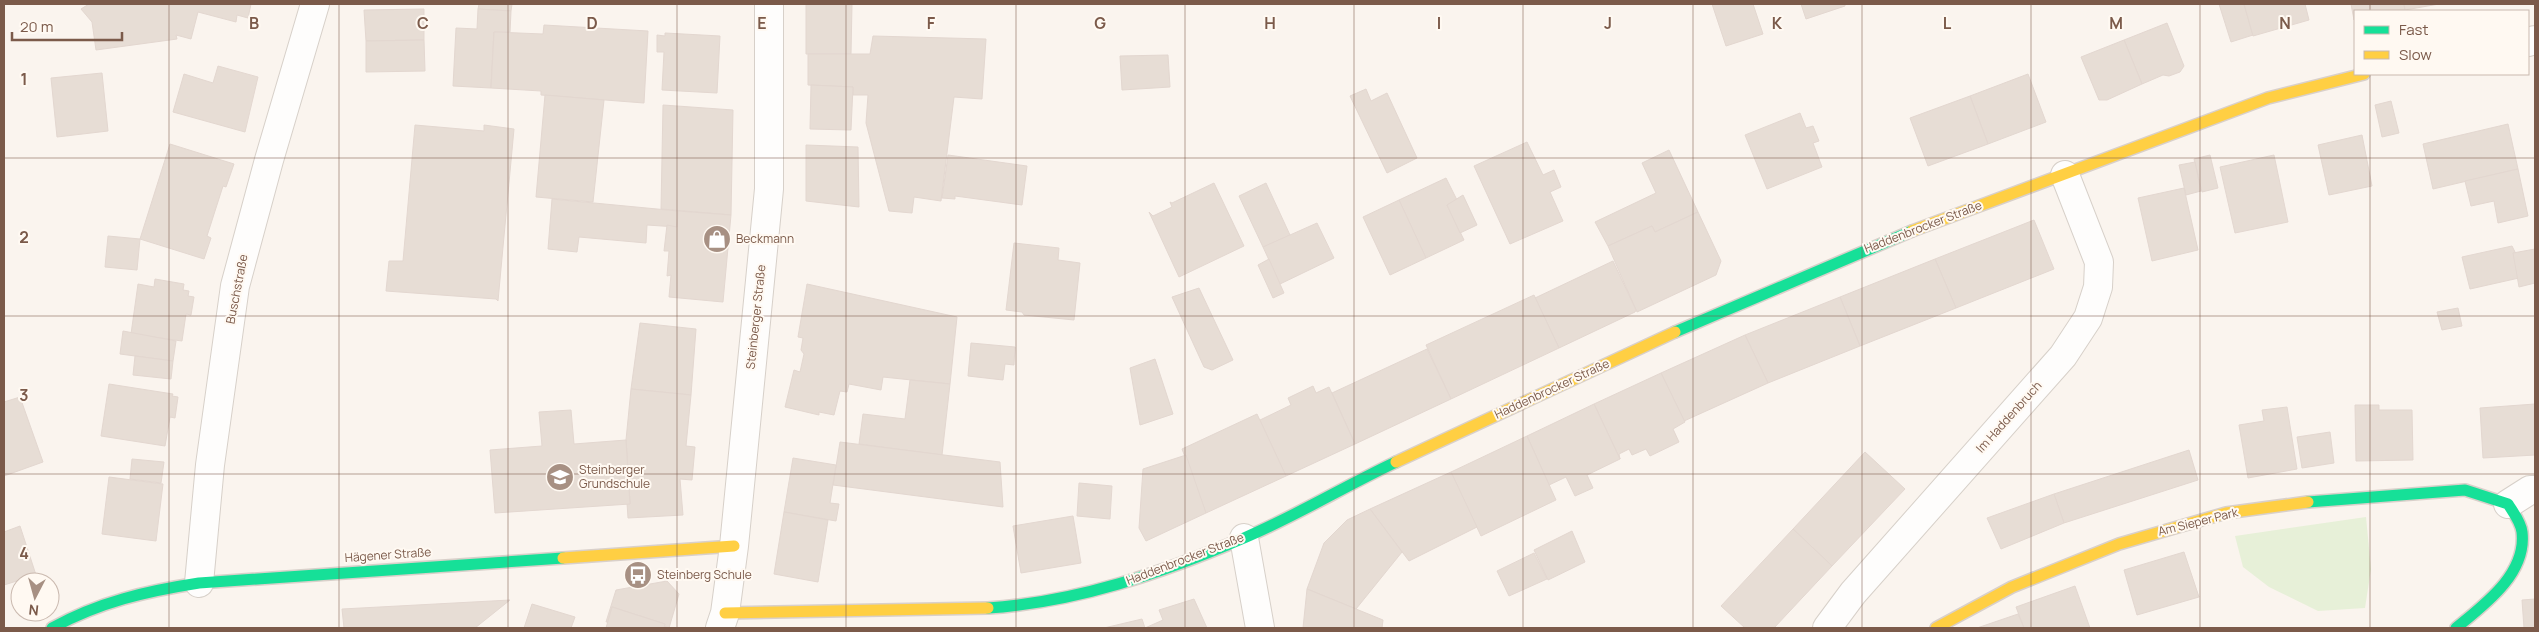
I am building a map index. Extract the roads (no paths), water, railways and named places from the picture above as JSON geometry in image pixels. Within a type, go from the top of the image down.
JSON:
[{"type":"street","name":"Buschstraße","points":[[199,583],[210,465],[235,286],[269,160],[315,4]]},
{"type":"street","name":"Steinberger Straße","points":[[722,621],[734,546],[769,189],[769,4]]},
{"type":"street","name":"Haddenbrocker Straße","points":[[722,621],[947,610],[1039,602],[1107,589],[1244,538],[1372,473],[1719,311],[1892,238],[2065,175],[2183,128],[2268,98],[2360,75]]},
{"type":"street","name":"Im Haddenbruch","points":[[1827,628],[1853,592],[2063,356],[2088,318],[2098,288],[2099,262],[2065,175]]},
{"type":"street","name":"Am Sieper Park","points":[[1936,628],[2012,587],[2110,547],[2226,513],[2338,498],[2465,490],[2508,504]]},
{"type":"street","points":[[2456,628],[2508,580],[2519,556],[2522,531],[2508,504],[2530,490],[2535,490]]},
{"type":"street","points":[[1244,538],[1260,628]]},
{"type":"street","name":"Hägener Straße","points":[[52,628],[78,612],[127,595],[199,583],[734,546]]},
{"type":"place","name":"Beckmann","points":[[717,239]]},
{"type":"place","name":"Steinberger Grundschule","points":[[560,477]]},
{"type":"place","name":"Steinberg Schule","points":[[638,575]]}]
